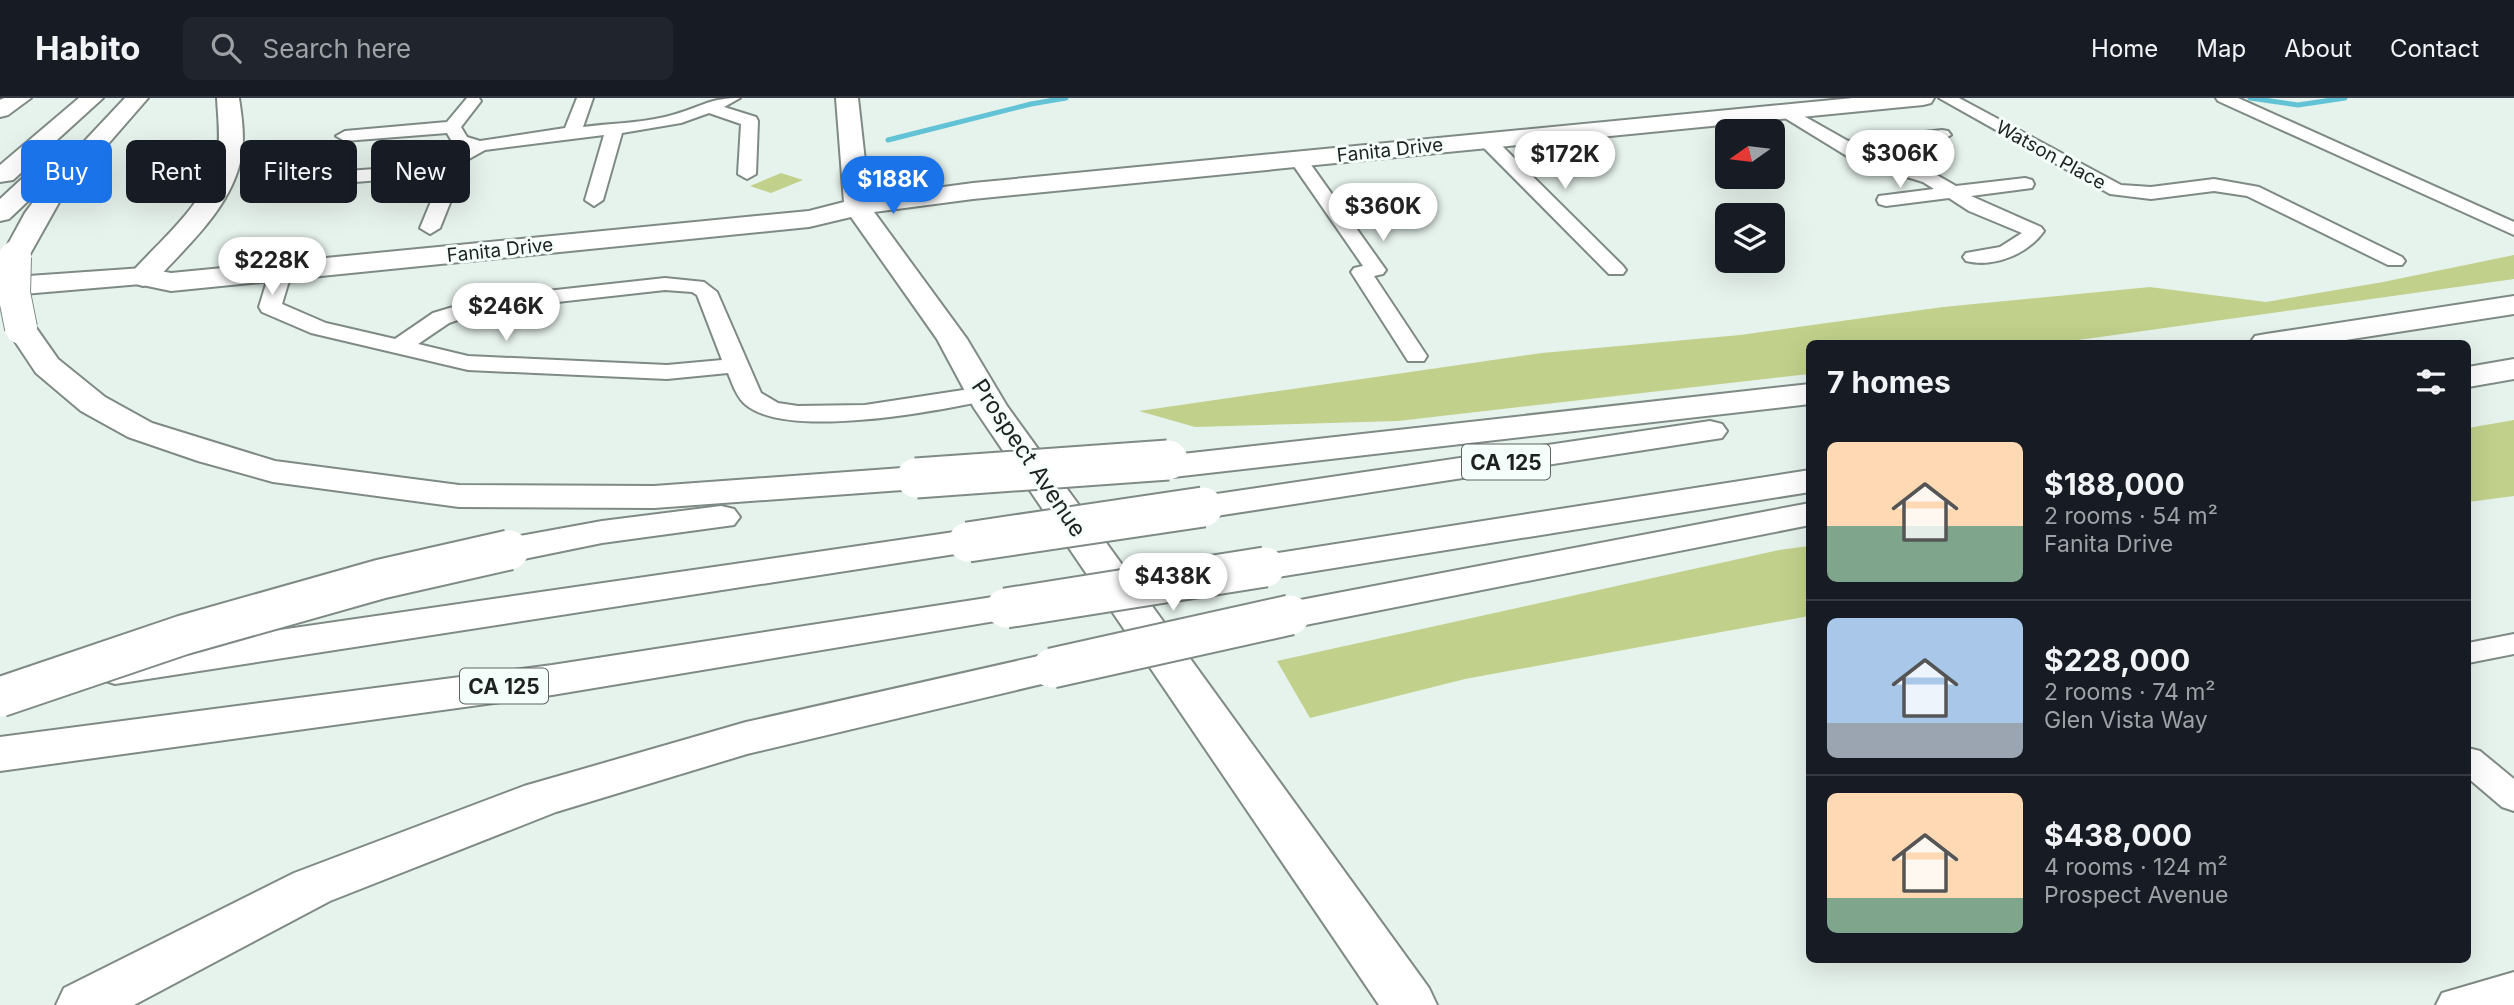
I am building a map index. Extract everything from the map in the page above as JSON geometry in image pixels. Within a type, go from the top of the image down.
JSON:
[{"type":"main road","points":[[0,110],[20,98]]},
{"type":"main road","points":[[0,179],[92,98]]},
{"type":"main road","points":[[0,213],[123,98]]},
{"type":"main road","points":[[137,98],[48,196],[26,229],[15,257],[12,275],[14,301],[21,328],[47,366],[93,404],[140,430],[210,454],[299,475],[459,496],[654,498],[1305,453],[1806,394]]},
{"type":"main road","points":[[143,277],[219,190],[229,160],[232,136],[228,98]]},
{"type":"main road","points":[[848,98],[857,207]]},
{"type":"main road","name":"Fanita Drive","points":[[143,277],[171,282],[809,219],[857,207],[973,191],[1923,98]]},
{"type":"main road","name":"Fanita Drive","points":[[0,288],[143,277],[186,264],[813,203],[857,207]]},
{"type":"main road","name":"Prospect Avenue","points":[[857,207],[952,339],[982,394],[1410,1005]]},
{"type":"main road","points":[[2286,340],[2514,305]]},
{"type":"main road","points":[[2471,376],[2514,369]]},
{"type":"main road","name":"CA 125","points":[[0,686],[1806,417]]},
{"type":"main road","points":[[0,697],[196,631],[381,579],[509,550],[602,532],[1170,463]]},
{"type":"main road","name":"CA 125","points":[[0,754],[552,680],[1806,482]]},
{"type":"main road","points":[[83,1005],[312,887],[541,799],[746,738],[1290,615],[1806,515]]},
{"type":"street","points":[[572,133],[585,98]]},
{"type":"street","points":[[470,151],[497,141],[614,130],[681,118],[732,98]]},
{"type":"street","name":"Watson Place","points":[[1947,98],[2117,190],[2151,193],[2214,185],[2242,188],[2275,201],[2395,261]]},
{"type":"street","points":[[2224,98],[2514,229]]},
{"type":"street","points":[[345,136],[452,127],[472,100]]},
{"type":"street","points":[[712,108],[750,121],[747,174]]},
{"type":"street","points":[[1786,111],[1861,157],[1929,178],[1976,207],[2034,231],[2022,246],[2008,252],[1973,257]]},
{"type":"street","points":[[452,127],[460,141],[480,146]]},
{"type":"street","points":[[594,200],[614,130]]},
{"type":"street","points":[[1814,151],[1942,135]]},
{"type":"street","points":[[1486,140],[1616,270]]},
{"type":"street","points":[[1298,159],[1376,270],[1361,272],[1416,356]]},
{"type":"street","points":[[1886,200],[2025,184]]},
{"type":"street","points":[[430,228],[440,203]]},
{"type":"street","points":[[287,270],[277,284],[270,307],[318,328],[468,363],[667,372],[738,365]]},
{"type":"street","points":[[399,347],[441,318],[482,304],[665,284],[697,286],[706,292],[753,399],[770,409],[817,413],[870,411],[949,402],[982,394]]},
{"type":"street","points":[[2471,652],[2514,644]]},
{"type":"street","points":[[2471,762],[2514,798]]},
{"type":"street","points":[[2456,1005],[2514,989]]},
{"type":"green space","points":[[781,173],[803,180],[771,193],[750,186]]},
{"type":"green space","points":[[2514,255],[2514,279],[2078,340],[1806,340],[1806,374],[1398,421],[1195,427],[1139,411],[1542,353],[1740,335],[1943,307],[2150,287],[2266,302],[2383,282]]},
{"type":"green space","points":[[2514,420],[2514,496],[2471,502],[2471,427]]},
{"type":"green space","points":[[1806,546],[1806,617],[1465,679],[1310,718],[1277,661],[1779,550]]},
{"type":"waterway","points":[[888,140],[1031,104],[1066,98]]},
{"type":"waterway","points":[[2250,98],[2298,105],[2345,98]]}]
